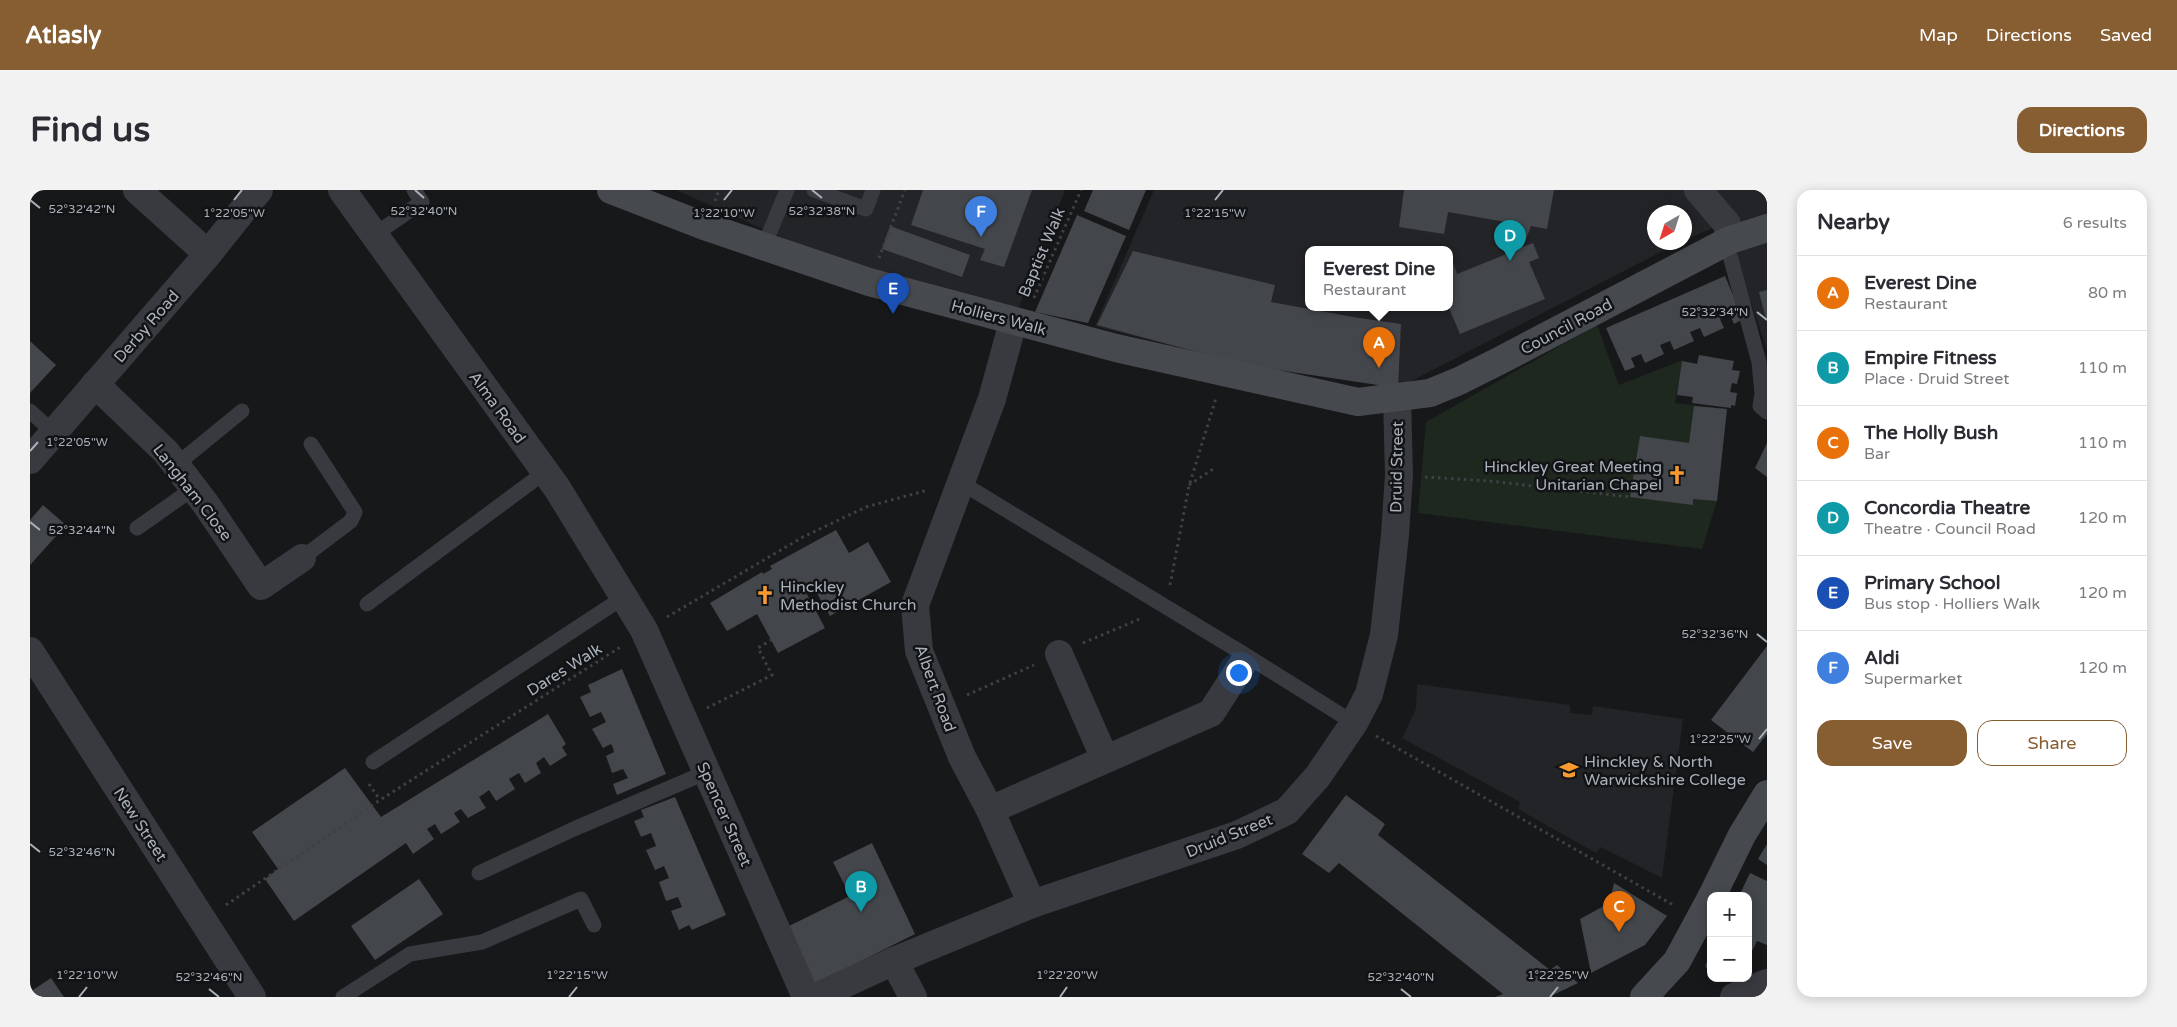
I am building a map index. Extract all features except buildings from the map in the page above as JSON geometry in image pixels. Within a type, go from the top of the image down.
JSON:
[{"type":"main road","name":"Holliers Walk","points":[[611,190],[704,226],[869,282],[1019,323],[1358,402],[1397,398]]},
{"type":"main road","name":"Council Road","points":[[1397,398],[1430,393],[1467,377],[1730,240],[1767,228]]},
{"type":"main road","points":[[1714,892],[1742,835],[1767,794]]},
{"type":"main road","points":[[1644,997],[1677,962],[1707,905]]},
{"type":"street","points":[[137,190],[208,254]]},
{"type":"street","name":"Derby Road","points":[[30,460],[208,254],[259,190]]},
{"type":"street","name":"Alma Road","points":[[342,190],[545,472],[644,630]]},
{"type":"street","points":[[1698,190],[1728,224],[1730,240]]},
{"type":"street","name":"Albert Road","points":[[1019,323],[915,605],[919,651],[962,757],[990,810],[1032,904]]},
{"type":"street","name":"Langham Close","points":[[95,384],[166,452],[194,488],[261,586],[302,558]]},
{"type":"street","name":"Druid Street","points":[[816,997],[894,961],[1032,904],[1236,835],[1287,810],[1318,776],[1354,724],[1370,694],[1384,635],[1395,535],[1399,474],[1397,398]]},
{"type":"street","name":"Spencer Street","points":[[644,630],[806,997]]},
{"type":"street","name":"New Street","points":[[30,651],[252,997]]},
{"type":"street","points":[[1059,654],[1105,759]]},
{"type":"street","points":[[990,810],[1210,713],[1242,665]]},
{"type":"street","points":[[894,961],[913,997]]},
{"type":"street","points":[[1734,997],[1767,983]]},
{"type":"lane","points":[[374,235],[422,202],[414,190]]},
{"type":"lane","points":[[764,246],[787,190]]},
{"type":"lane","points":[[814,190],[866,209],[873,190]]},
{"type":"lane","points":[[1730,240],[1729,252],[1759,362],[1762,394],[1760,406],[1767,412]]},
{"type":"lane","points":[[176,465],[242,410]]},
{"type":"lane","points":[[30,411],[53,432]]},
{"type":"lane","points":[[302,558],[351,521],[355,512],[311,444]]},
{"type":"lane","points":[[367,604],[545,472]]},
{"type":"lane","points":[[960,482],[1354,724]]},
{"type":"lane","points":[[137,528],[194,488]]},
{"type":"lane","points":[[374,762],[624,597]]},
{"type":"lane","points":[[479,873],[576,828],[707,772]]},
{"type":"lane","points":[[343,997],[410,954],[482,942],[581,899],[594,925]]},
{"type":"path","points":[[869,282],[905,190]]},
{"type":"path","name":"Baptist Walk","points":[[1019,323],[1081,190]]},
{"type":"path","points":[[1166,607],[1188,486],[1224,372]]},
{"type":"path","points":[[1188,486],[1216,467]]},
{"type":"path","points":[[1399,474],[1489,481],[1630,497]]},
{"type":"path","name":"Dares Walk","points":[[203,920],[380,800],[612,653],[644,630],[803,537],[866,507],[960,482]]},
{"type":"path","points":[[684,719],[772,675],[758,648],[771,640]]},
{"type":"path","points":[[1354,724],[1707,905]]},
{"type":"shaded area","points":[[676,190],[1065,190],[1019,307],[897,289]]},
{"type":"shaded area","points":[[1154,190],[1767,190],[1767,350],[1730,240],[1731,220],[1692,237],[1692,205],[1647,205],[1647,250],[1664,250],[1398,388],[1246,365],[1095,326]]},
{"type":"shaded area","points":[[1597,325],[1619,385],[1683,360],[1675,403],[1727,409],[1717,501],[1702,549],[1418,513],[1426,422]]},
{"type":"shaded area","name":"Hinckley & North Warwickshire College","points":[[1417,684],[1570,705],[1570,713],[1592,715],[1593,706],[1683,719],[1662,878],[1601,847],[1596,853],[1518,809],[1520,802],[1402,738],[1416,709]]},
{"type":"place","name":"Aldi","points":[[981,237]]},
{"type":"place","name":"Concordia Theatre","points":[[1510,261]]},
{"type":"place","name":"Primary School","points":[[893,314]]},
{"type":"place","name":"Everest Dine","points":[[1379,368]]},
{"type":"place","name":"Hinckley Great Meeting Unitarian Chapel","points":[[1677,475]]},
{"type":"place","name":"Hinckley Methodist Church","points":[[765,595]]},
{"type":"place","name":"Hinckley & North Warwickshire College","points":[[1569,770]]},
{"type":"place","name":"Empire Fitness","points":[[861,912]]},
{"type":"place","name":"The Holly Bush","points":[[1619,932]]}]
